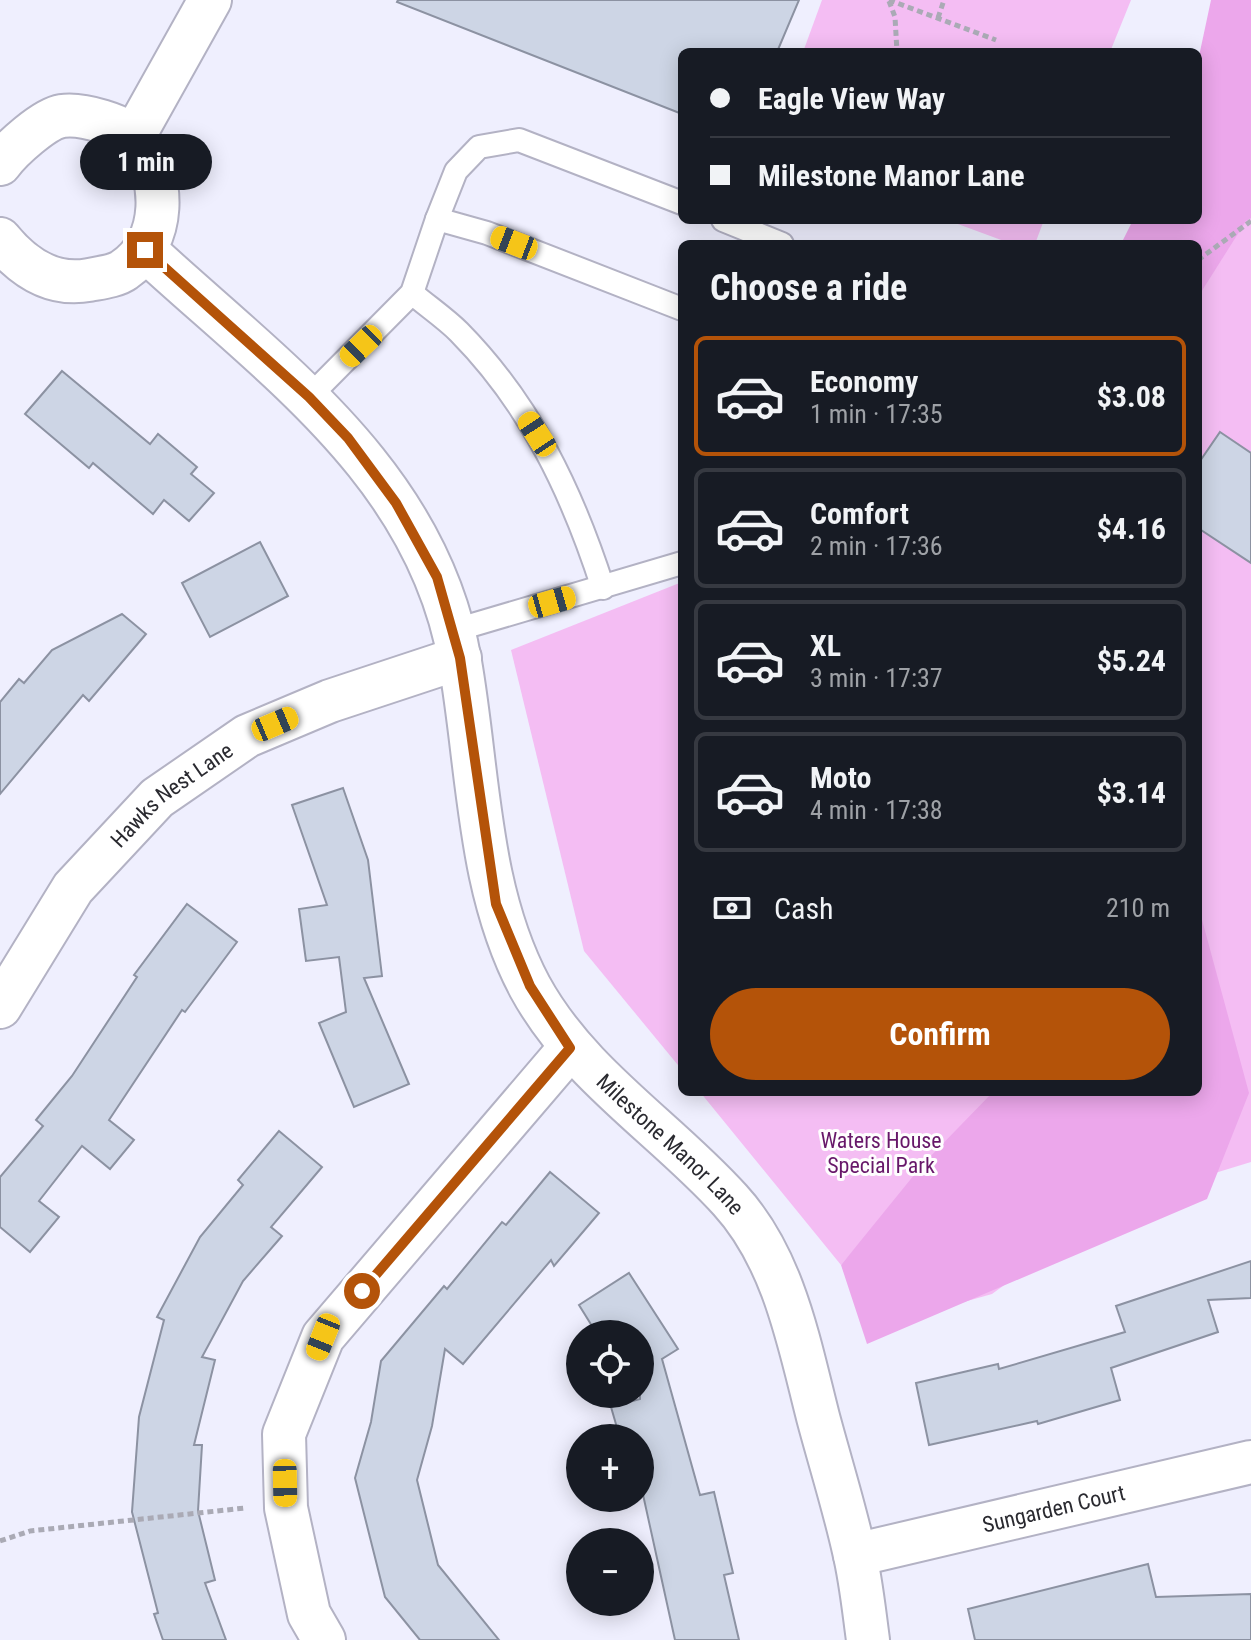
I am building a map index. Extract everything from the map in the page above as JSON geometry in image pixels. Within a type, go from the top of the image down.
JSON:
[{"type":"street","points":[[134,136],[210,0]]},
{"type":"street","points":[[3,150],[62,116],[103,120],[134,136],[153,166],[159,197],[156,224],[145,250],[122,272],[85,281],[53,280],[6,260]]},
{"type":"street","name":"Milestone Manor Lane","points":[[145,250],[309,397],[348,438],[396,503],[437,577],[456,645],[496,904],[530,986],[570,1048],[732,1202],[774,1266],[800,1348],[855,1555],[868,1640]]},
{"type":"street","name":"Hawks Nest Lane","points":[[0,1007],[73,888],[157,798],[247,736],[456,645]]},
{"type":"street","points":[[324,1640],[309,1614],[286,1508],[284,1434],[323,1337],[570,1048]]},
{"type":"street","name":"Sungarden Court","points":[[855,1555],[1251,1462]]},
{"type":"lane","points":[[309,397],[412,293],[456,171],[479,147],[519,140],[678,201]]},
{"type":"lane","points":[[437,219],[487,233],[678,307]]},
{"type":"lane","points":[[733,224],[772,240]]},
{"type":"lane","points":[[412,293],[459,331],[508,389],[552,457],[584,529],[603,588]]},
{"type":"lane","points":[[456,645],[603,588],[678,564]]},
{"type":"path","points":[[889,0],[996,40]]},
{"type":"path","points":[[889,0],[895,17],[897,48]]},
{"type":"path","points":[[938,18],[944,0]]},
{"type":"path","points":[[1202,257],[1251,221]]},
{"type":"path","points":[[0,1541],[30,1531],[239,1508],[286,1508]]},
{"type":"green space","points":[[822,0],[1131,0],[1112,48],[804,48]]},
{"type":"green space","name":"Waters House Special Park","points":[[1251,91],[1251,1162],[1117,1203],[992,1294],[889,1323],[864,1238],[841,1265],[703,1096],[1202,1096],[1202,240],[1198,240],[1198,224],[1202,224],[1202,210]]},
{"type":"green space","points":[[958,224],[1042,224],[1036,240],[1001,240]]},
{"type":"green space","points":[[678,584],[678,1065],[584,951],[511,650]]},
{"type":"shaded area","points":[[1211,0],[1251,0],[1251,218],[1246,221],[1202,291],[1202,240],[1123,240],[1131,224],[1202,224],[1201,48]]},
{"type":"shaded area","points":[[1202,920],[1249,1093],[1207,1199],[867,1344],[841,1265],[923,1164],[989,1096],[1202,1096]]},
{"type":"building","points":[[799,0],[779,48],[678,48],[678,112],[397,2]]},
{"type":"building","points":[[62,371],[150,444],[158,434],[197,467],[191,474],[214,493],[189,521],[164,500],[153,514],[93,463],[89,468],[25,414]]},
{"type":"building","points":[[1220,432],[1251,453],[1251,563],[1202,531],[1202,458]]},
{"type":"building","points":[[260,542],[288,596],[210,637],[182,583]]},
{"type":"building","points":[[122,614],[146,634],[89,701],[83,695],[0,794],[0,702],[19,679],[24,683],[52,650]]},
{"type":"building","points":[[343,788],[368,860],[382,976],[364,978],[409,1084],[354,1107],[319,1023],[346,1012],[339,957],[306,961],[299,909],[327,905],[292,805]]},
{"type":"building","points":[[187,904],[237,942],[185,1012],[182,1010],[109,1120],[134,1140],[110,1169],[82,1146],[39,1201],[59,1217],[30,1252],[0,1227],[0,1177],[43,1126],[36,1120],[72,1076],[137,977],[134,975]]},
{"type":"building","points":[[279,1131],[322,1167],[271,1227],[282,1236],[243,1281],[202,1357],[215,1360],[194,1445],[202,1445],[198,1511],[215,1580],[205,1583],[226,1640],[163,1640],[154,1614],[158,1613],[132,1512],[139,1417],[164,1320],[157,1317],[200,1237],[243,1185],[238,1180]]},
{"type":"building","points":[[550,1172],[599,1213],[554,1266],[551,1260],[463,1364],[445,1349],[432,1426],[417,1480],[438,1565],[499,1640],[420,1640],[385,1597],[355,1478],[371,1422],[381,1361],[444,1286],[447,1289],[502,1222],[506,1225]]},
{"type":"building","points":[[1251,1261],[1251,1298],[1208,1300],[1218,1332],[1111,1368],[1120,1400],[1038,1424],[1037,1421],[929,1445],[916,1383],[998,1364],[999,1369],[1125,1332],[1116,1306]]},
{"type":"building","points":[[629,1273],[678,1349],[662,1359],[700,1495],[714,1492],[733,1573],[724,1575],[739,1640],[675,1640],[654,1545],[654,1528],[650,1528],[647,1512],[654,1512],[654,1424],[616,1424],[611,1408],[654,1408],[654,1320],[588,1320],[579,1305]]},
{"type":"building","points":[[1148,1564],[1156,1597],[1251,1594],[1251,1640],[975,1640],[968,1609]]},
{"type":"route","points":[[145,250],[309,397],[348,438],[396,503],[437,577],[460,658],[496,904],[530,986],[570,1048],[362,1291]]}]
